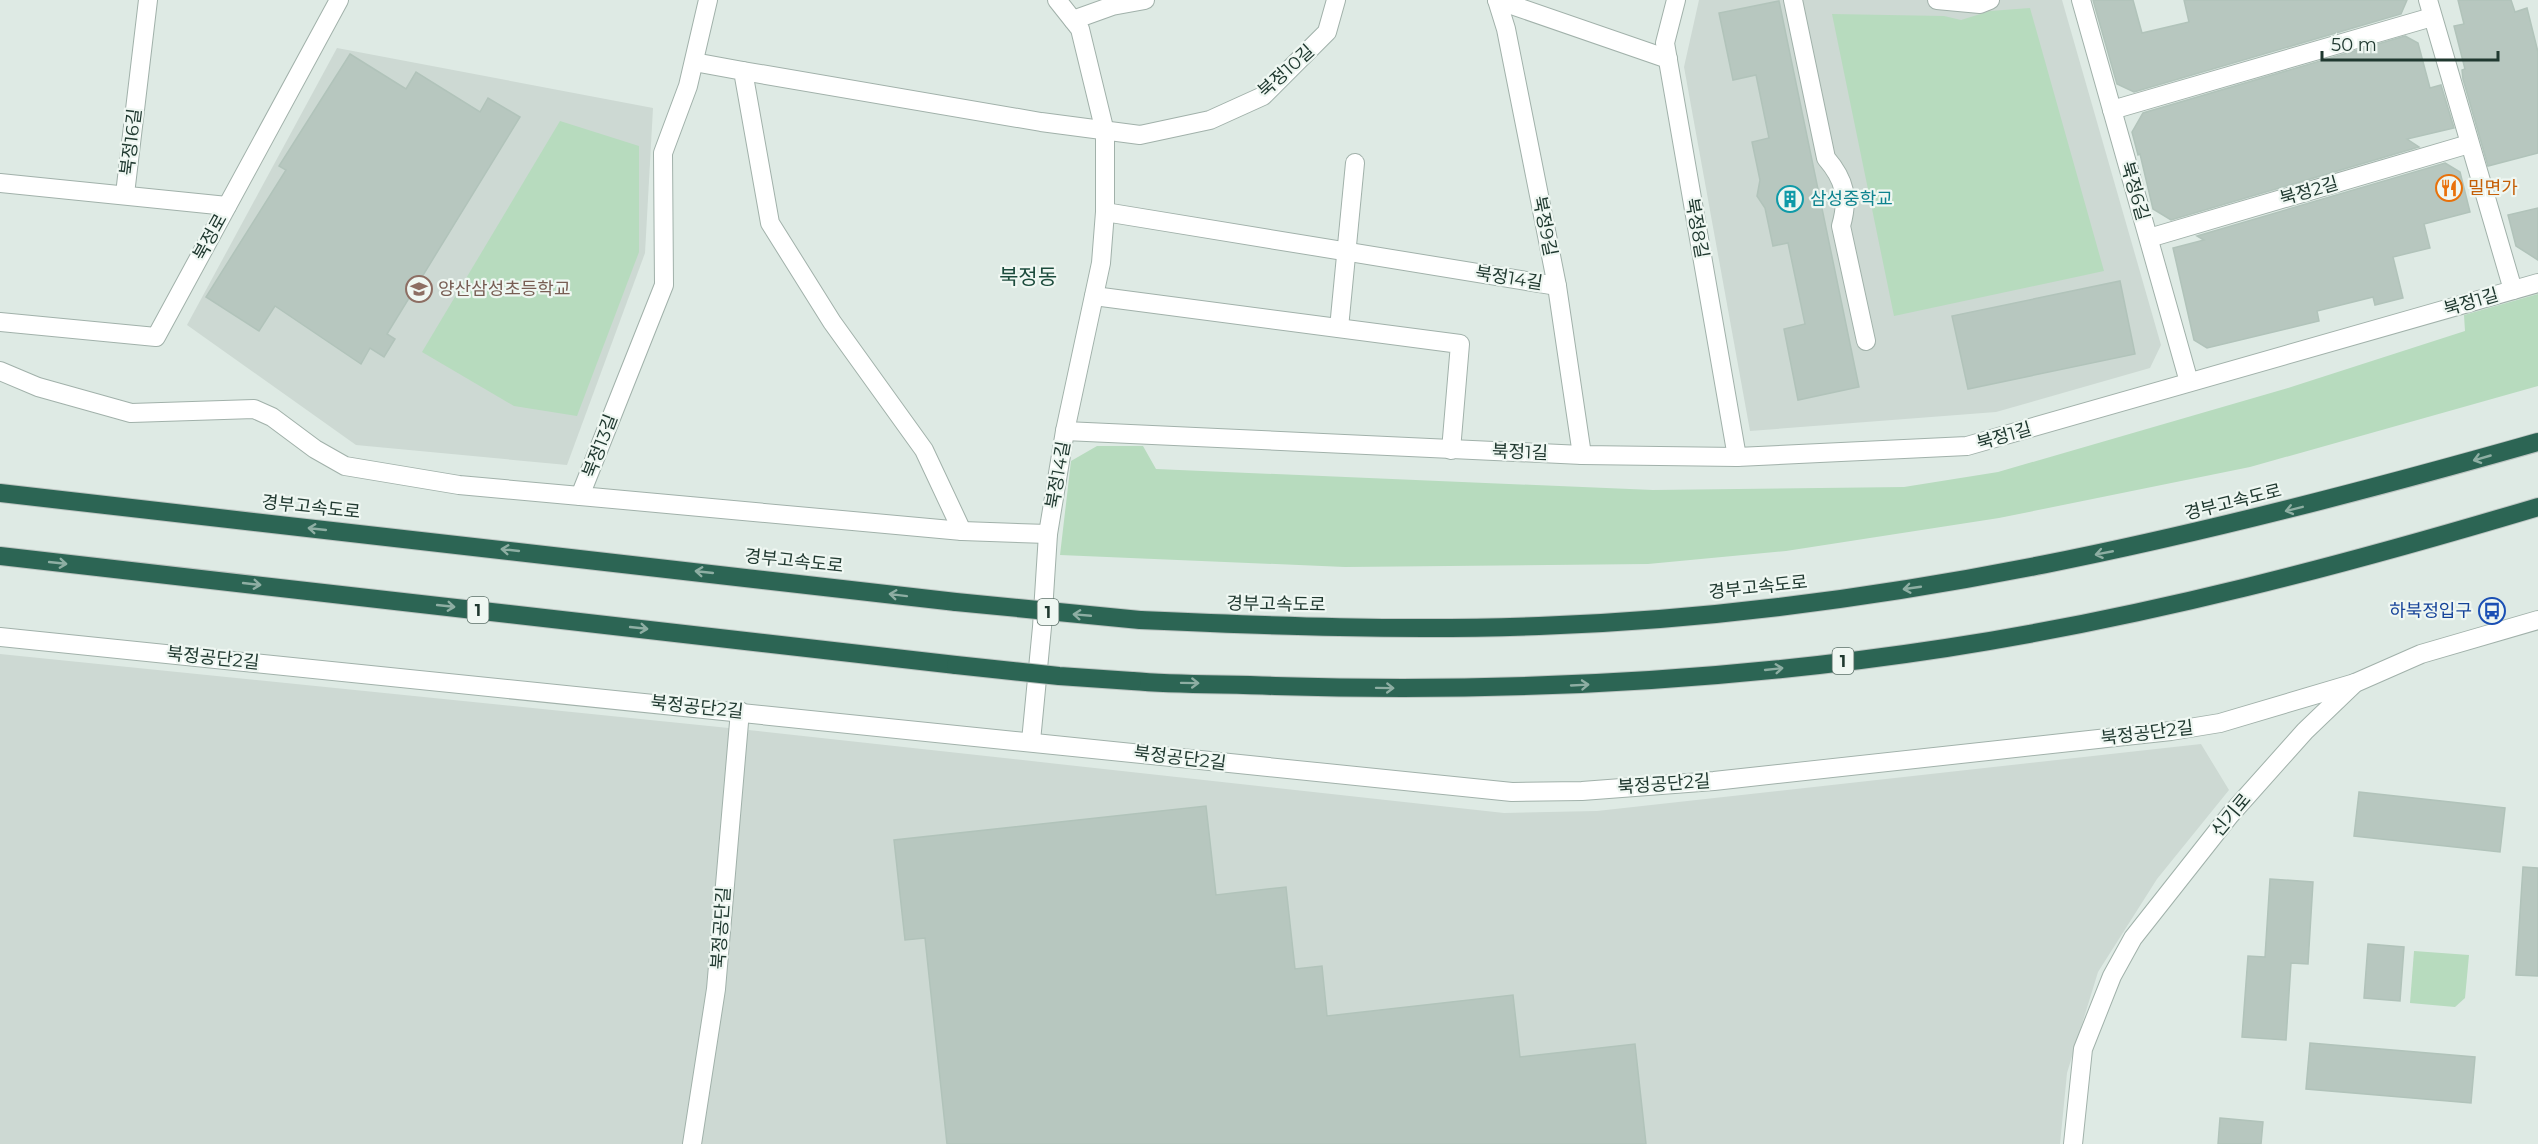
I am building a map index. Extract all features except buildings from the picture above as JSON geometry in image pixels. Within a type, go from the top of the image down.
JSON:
[{"type":"highway","name":"경부고속도로","points":[[0,493],[956,602],[1140,620],[1348,626],[1539,626],[1676,617],[1828,600],[1980,578],[2145,545],[2303,506],[2538,442]]},
{"type":"highway","name":"1","points":[[0,556],[956,665],[1132,681],[1471,689],[1659,680],[1947,648],[2150,610],[2356,559],[2538,507]]},
{"type":"street","name":"북정16길","points":[[0,183],[125,194],[148,0]]},
{"type":"street","name":"북정로","points":[[0,322],[156,337],[339,0]]},
{"type":"street","name":"북정13길","points":[[708,0],[688,86],[663,153],[664,285],[580,496],[962,531],[1048,534]]},
{"type":"street","name":"북정14길","points":[[1031,741],[1048,534],[1065,431],[1101,263],[1105,212],[1105,132],[1080,29],[1057,0]]},
{"type":"street","points":[[1073,20],[1112,6],[1145,0]]},
{"type":"street","name":"북정10길","points":[[1105,132],[1140,135],[1210,120],[1263,96],[1327,32],[1336,0]]},
{"type":"street","points":[[1497,0],[1668,59]]},
{"type":"street","name":"북정9길","points":[[1497,0],[1506,28],[1557,286],[1582,455]]},
{"type":"street","name":"북정8길","points":[[1676,0],[1665,43],[1737,457]]},
{"type":"street","points":[[1793,0],[1826,158],[1838,172],[1846,190],[1846,208],[1840,226],[1866,341]]},
{"type":"street","points":[[1938,0],[1980,4],[1990,0]]},
{"type":"street","name":"북정6길","points":[[2081,0],[2188,382]]},
{"type":"street","points":[[2112,110],[2430,8],[2513,290]]},
{"type":"street","points":[[694,62],[1105,132]]},
{"type":"street","points":[[743,71],[770,223],[832,322],[924,450],[962,531]]},
{"type":"street","name":"북정2길","points":[[2149,238],[2469,144]]},
{"type":"street","points":[[1339,328],[1355,164]]},
{"type":"street","points":[[125,194],[227,206]]},
{"type":"street","name":"북정14길","points":[[1105,212],[1557,286]]},
{"type":"street","name":"북정1길","points":[[1065,431],[1582,455],[1737,457],[1966,446],[2538,283]]},
{"type":"street","points":[[1094,296],[1460,345],[1450,450]]},
{"type":"street","points":[[0,371],[38,387],[131,413],[254,409],[272,417],[315,449],[345,466],[459,485],[580,496]]},
{"type":"street","name":"신기로","points":[[2073,1144],[2083,1049],[2097,1009],[2133,938],[2230,815],[2305,731],[2355,683],[2421,654],[2538,620]]},
{"type":"street","name":"북정공단2길","points":[[0,637],[740,711],[1512,792],[1582,791],[1875,764],[2171,731],[2220,723],[2355,683]]},
{"type":"street","name":"북정공단길","points":[[692,1144],[716,989],[740,711]]},
{"type":"shaded area","points":[[1699,0],[2062,0],[2161,345],[2150,368],[1996,412],[1750,431],[1684,67]]},
{"type":"shaded area","name":"양산삼성초등학교","points":[[337,48],[653,108],[645,253],[567,465],[356,445],[187,325]]},
{"type":"shaded area","points":[[0,654],[758,731],[1504,813],[1597,811],[2201,744],[2229,790],[2157,879],[2098,972],[2067,1073],[2060,1144],[0,1144]]},
{"type":"green space","points":[[2030,8],[2104,271],[1894,316],[1832,14],[1944,16],[1961,20],[1990,11]]},
{"type":"green space","points":[[560,121],[639,146],[639,252],[577,416],[514,406],[422,352]]},
{"type":"green space","points":[[2538,294],[2538,386],[2250,467],[1999,518],[1786,551],[1648,564],[1345,567],[1060,555],[1071,461],[1097,446],[1143,446],[1156,469],[1653,490],[1904,487],[1998,472],[2288,388],[2465,331],[2464,315]]},
{"type":"green space","points":[[2414,951],[2469,955],[2465,998],[2455,1007],[2410,1003]]},
{"type":"place","name":"밀면가","points":[[2449,188]]},
{"type":"place","name":"삼성중학교","points":[[1790,199]]},
{"type":"place","name":"양산삼성초등학교","points":[[419,289]]},
{"type":"place","name":"하북정입구","points":[[2492,611]]},
{"type":"district","name":"북정동","points":[[1028,277]]}]
